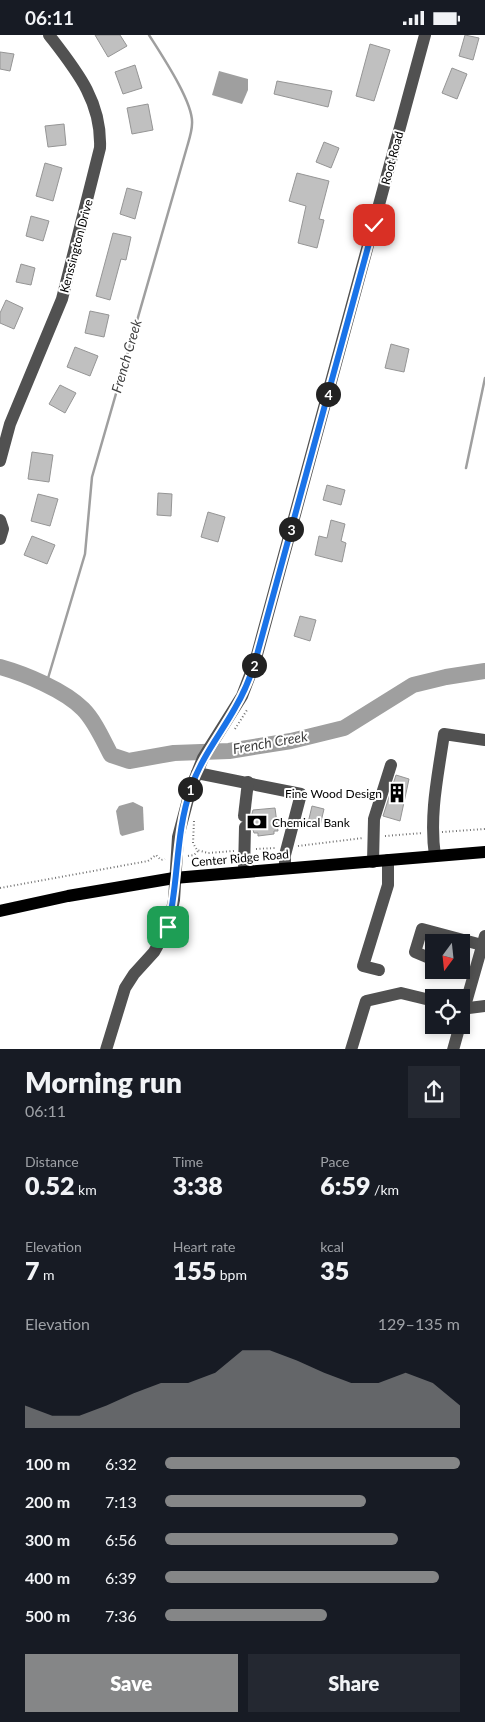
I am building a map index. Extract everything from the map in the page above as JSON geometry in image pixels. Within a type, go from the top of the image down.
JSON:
[{"type":"main road","name":"Center Ridge Road","points":[[0,911],[174,878],[485,851]]},
{"type":"street","name":"Kenssington Drive","points":[[0,461],[10,424],[62,299],[100,148],[99,120],[90,93],[81,77],[49,35]]},
{"type":"street","name":"Root Road","points":[[106,1049],[125,988],[134,974],[154,952],[168,927],[174,900],[174,878],[182,821],[197,773],[212,741],[242,696],[255,662],[425,35]]},
{"type":"street","points":[[0,520],[3,529],[0,539]]},
{"type":"street","points":[[435,856],[432,812],[444,734],[485,740]]},
{"type":"street","points":[[373,862],[374,819],[392,765]]},
{"type":"street","points":[[197,773],[301,794],[287,847],[284,867]]},
{"type":"street","points":[[244,871],[244,822],[248,783]]},
{"type":"street","points":[[379,969],[364,965],[388,885],[388,860]]},
{"type":"street","points":[[425,956],[415,952],[422,929],[437,934]]},
{"type":"street","points":[[469,989],[484,940],[470,942]]},
{"type":"street","points":[[351,1049],[366,1001],[401,993],[425,999]]},
{"type":"street","points":[[470,1011],[485,1006]]},
{"type":"street","points":[[453,1049],[457,1034]]},
{"type":"path","points":[[195,817],[193,843],[198,851],[208,853],[287,847],[373,837],[485,829]]},
{"type":"path","points":[[194,855],[198,851]]},
{"type":"path","points":[[0,887],[148,861],[156,855],[161,860]]},
{"type":"shaded area","points":[[219,71],[248,79],[248,90],[242,104],[212,95]]},
{"type":"shaded area","points":[[133,802],[143,807],[144,830],[122,836],[116,811],[119,806]]},
{"type":"building","points":[[95,35],[120,35],[127,46],[108,57]]},
{"type":"building","points":[[465,35],[479,38],[473,60],[459,56]]},
{"type":"building","points":[[370,44],[390,50],[374,101],[356,96]]},
{"type":"building","points":[[0,52],[14,54],[10,71],[0,69]]},
{"type":"building","points":[[135,65],[142,88],[123,94],[115,72]]},
{"type":"building","points":[[452,68],[467,74],[457,99],[442,93]]},
{"type":"building","points":[[277,81],[332,91],[328,107],[274,94]]},
{"type":"building","points":[[148,104],[153,130],[132,134],[127,108]]},
{"type":"building","points":[[64,124],[66,145],[48,147],[45,126]]},
{"type":"building","points":[[324,142],[339,148],[331,168],[316,162]]},
{"type":"building","points":[[45,163],[62,168],[53,201],[36,196]]},
{"type":"building","points":[[297,173],[329,181],[319,219],[324,220],[317,248],[298,243],[306,206],[289,201]]},
{"type":"building","points":[[127,188],[142,192],[135,219],[120,214]]},
{"type":"building","points":[[31,216],[49,221],[43,241],[26,236]]},
{"type":"building","points":[[113,233],[131,237],[126,260],[121,259],[110,300],[96,296]]},
{"type":"building","points":[[21,264],[35,268],[31,285],[16,282]]},
{"type":"building","points":[[6,300],[23,308],[14,329],[0,323],[0,313]]},
{"type":"building","points":[[90,311],[109,315],[104,337],[85,333]]},
{"type":"building","points":[[391,344],[409,349],[404,372],[385,368]]},
{"type":"building","points":[[75,347],[98,356],[90,376],[67,367]]},
{"type":"building","points":[[60,385],[76,393],[65,413],[49,404]]},
{"type":"building","points":[[32,452],[53,455],[49,482],[28,479]]},
{"type":"building","points":[[327,485],[345,490],[341,505],[323,500]]},
{"type":"building","points":[[158,493],[172,494],[171,516],[157,515]]},
{"type":"building","points":[[38,494],[58,499],[50,526],[31,521]]},
{"type":"building","points":[[208,512],[225,517],[218,542],[201,537]]},
{"type":"building","points":[[331,520],[345,524],[341,541],[346,543],[342,562],[315,555],[319,536],[327,538]]},
{"type":"building","points":[[32,536],[55,545],[47,564],[24,555]]},
{"type":"building","points":[[300,616],[316,620],[310,641],[294,636]]},
{"type":"building","name":"Fine Wood Design","points":[[396,775],[409,779],[400,821],[383,816]]},
{"type":"building","points":[[312,806],[324,809],[320,826],[308,823]]},
{"type":"building","name":"Chemical Bank","points":[[275,808],[278,831],[274,831],[274,834],[258,836],[258,833],[254,833],[250,821],[253,810]]},
{"type":"waterway","name":"French Creek","points":[[46,685],[85,554],[92,477],[192,130],[188,104],[149,35]]},
{"type":"waterway","points":[[466,468],[485,378]]},
{"type":"waterway","name":"French Creek","points":[[0,667],[44,683],[66,695],[83,709],[91,719],[111,755],[129,761],[174,753],[229,751],[291,741],[344,728],[413,685],[446,677],[485,671]]},
{"type":"place","name":"Fine Wood Design","points":[[397,793]]},
{"type":"place","name":"Chemical Bank","points":[[257,822]]},
{"type":"route","points":[[168,927],[174,900],[178,837],[189,793],[204,757],[242,696],[255,662],[374,225]]}]
